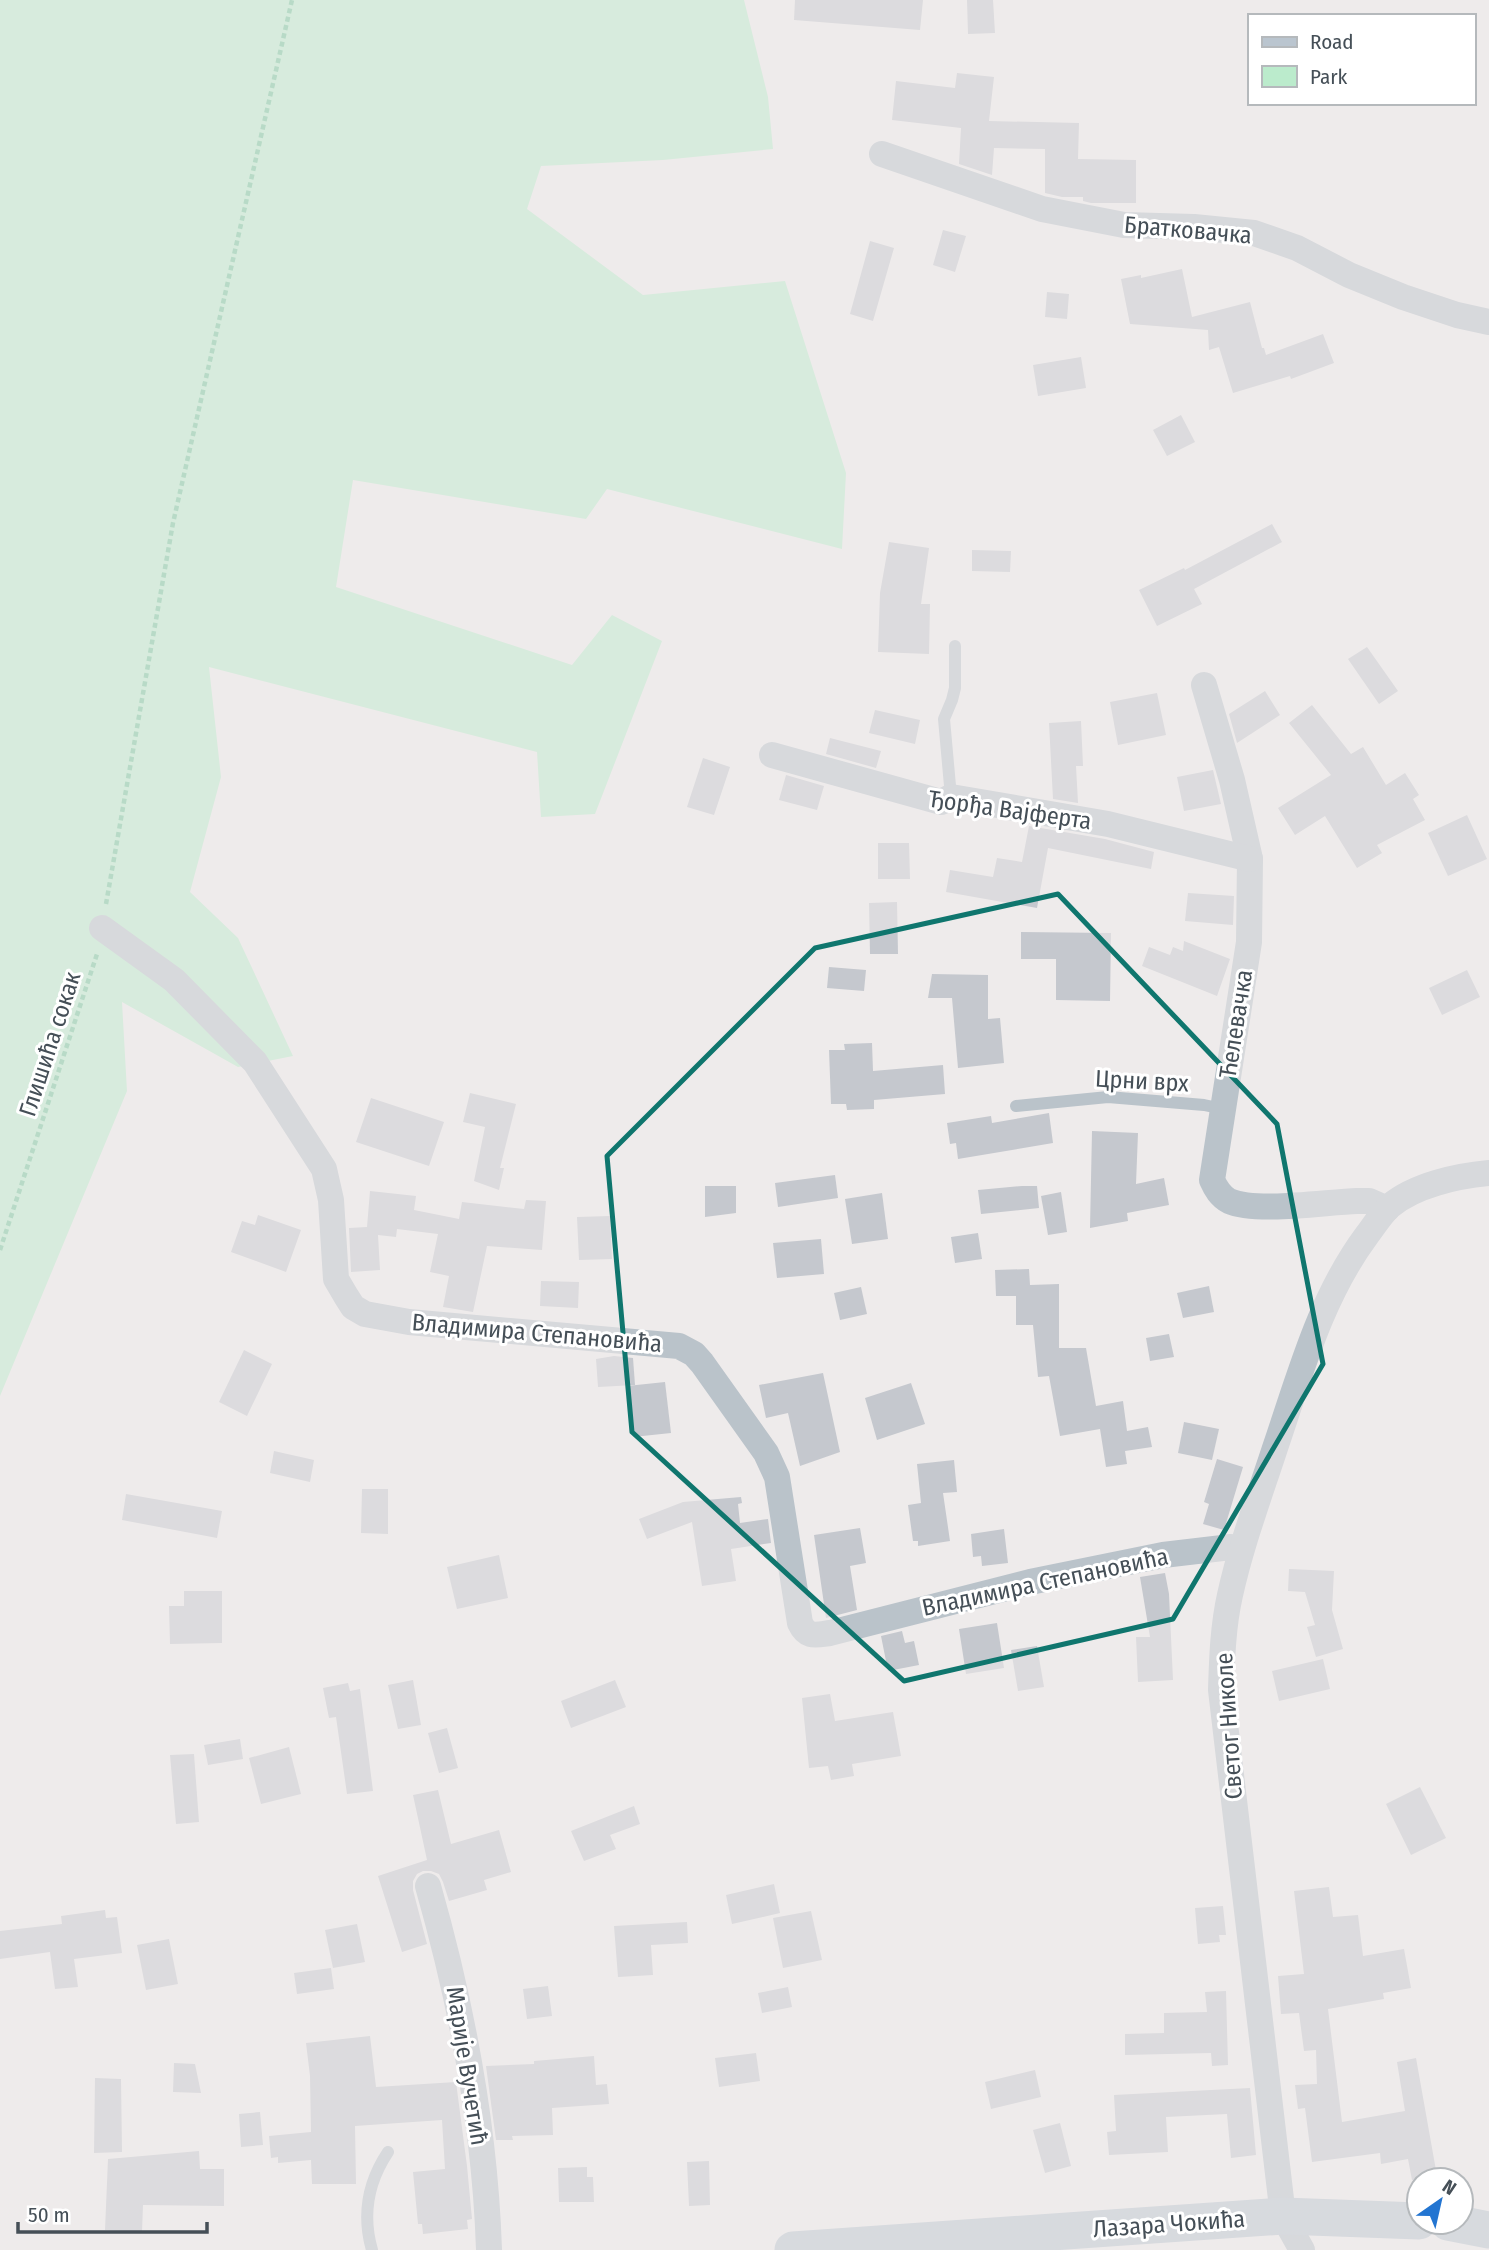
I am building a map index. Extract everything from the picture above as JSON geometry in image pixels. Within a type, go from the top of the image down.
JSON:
[{"type":"street","name":"Братковачка","points":[[881,153],[1042,209],[1124,225],[1254,233],[1297,248],[1349,275],[1403,297],[1489,323]]},
{"type":"street","name":"Ћелевачка","points":[[1204,685],[1250,859],[1249,942],[1212,1180],[1217,1191],[1227,1200],[1256,1206],[1369,1201],[1387,1209]]},
{"type":"street","name":"Ђорђа Вајферта","points":[[772,755],[941,802],[950,797],[1108,824],[1250,859]]},
{"type":"street","name":"Владимира Степановића","points":[[102,928],[174,980],[255,1062],[324,1169],[331,1200],[336,1279],[353,1307],[365,1314],[409,1322],[679,1346],[698,1358],[765,1453],[777,1477],[800,1623],[808,1634],[813,1636],[830,1633],[1030,1582],[1163,1555],[1224,1548],[1241,1551]]},
{"type":"street","name":"Светог Николе","points":[[1283,2216],[1221,1690],[1223,1641],[1229,1597],[1241,1551],[1327,1303],[1345,1267],[1387,1209],[1411,1192],[1489,1173]]},
{"type":"street","name":"Марије Вучетић","points":[[428,1886],[455,1987],[473,2079],[479,2120],[489,2250]]},
{"type":"street","name":"Лазара Чокића","points":[[793,2250],[1283,2216],[1405,2220]]},
{"type":"street","points":[[1283,2216],[1302,2250]]},
{"type":"lane","points":[[950,797],[944,719],[954,688],[955,646]]},
{"type":"lane","name":"Црни врх","points":[[1016,1106],[1108,1097],[1223,1109]]},
{"type":"lane","points":[[372,2250],[368,2235],[368,2194],[379,2165],[388,2152]]},
{"type":"path","name":"Глишића сокак","points":[[0,1250],[96,962],[173,523],[292,0]]},
{"type":"highlighted area","points":[[1058,894],[1277,1124],[1323,1364],[1173,1619],[904,1681],[632,1432],[607,1156],[815,948]]},
{"type":"green space","points":[[0,0],[744,0],[768,97],[773,149],[663,160],[541,166],[527,209],[643,295],[785,281],[846,473],[842,549],[607,489],[586,519],[353,480],[336,587],[572,665],[612,615],[662,641],[595,814],[541,817],[537,752],[209,667],[221,777],[190,892],[238,938],[293,1056],[238,1067],[122,1002],[127,1091],[0,1396]]},
{"type":"building","points":[[795,0],[923,0],[920,30],[794,20]]},
{"type":"building","points":[[967,0],[993,0],[995,33],[968,34]]},
{"type":"building","points":[[957,73],[994,77],[989,121],[1079,123],[1078,159],[1136,160],[1136,203],[1091,203],[1083,201],[1083,197],[1062,197],[1045,193],[1045,149],[994,148],[992,175],[959,164],[961,128],[892,120],[896,81],[955,88]]},
{"type":"building","points":[[943,230],[966,236],[955,272],[933,265]]},
{"type":"building","points":[[870,241],[894,248],[873,321],[850,314]]},
{"type":"building","points":[[1182,269],[1192,317],[1250,302],[1266,355],[1323,334],[1334,363],[1291,379],[1290,376],[1233,393],[1219,347],[1209,350],[1208,330],[1130,324],[1121,279],[1141,275],[1141,278]]},
{"type":"building","points":[[1047,292],[1069,294],[1067,319],[1045,317]]},
{"type":"building","points":[[1081,357],[1086,388],[1038,396],[1033,365]]},
{"type":"building","points":[[1181,415],[1195,442],[1167,456],[1153,430]]},
{"type":"building","points":[[1272,524],[1282,542],[1194,589],[1202,604],[1157,626],[1139,590],[1184,568],[1185,570]]},
{"type":"building","points":[[889,542],[929,548],[921,604],[930,604],[929,654],[878,652],[880,593]]},
{"type":"building","points":[[972,550],[1011,551],[1010,572],[972,571]]},
{"type":"building","points":[[1367,647],[1398,691],[1379,704],[1348,659]]},
{"type":"building","points":[[1265,691],[1280,715],[1237,743],[1229,714]]},
{"type":"building","points":[[1157,693],[1166,735],[1118,745],[1110,702]]},
{"type":"building","points":[[1312,705],[1351,754],[1363,747],[1386,785],[1405,773],[1419,795],[1413,799],[1425,820],[1377,845],[1382,853],[1357,868],[1325,816],[1295,835],[1278,808],[1331,775],[1289,723]]},
{"type":"building","points":[[875,710],[920,720],[915,744],[869,733]]},
{"type":"building","points":[[1081,721],[1083,766],[1076,766],[1078,803],[1053,799],[1049,723]]},
{"type":"building","points":[[830,738],[881,751],[876,768],[826,754]]},
{"type":"building","points":[[703,758],[730,767],[714,815],[687,807]]},
{"type":"building","points":[[1213,770],[1221,804],[1184,811],[1177,777]]},
{"type":"building","points":[[786,775],[824,786],[817,810],[779,800]]},
{"type":"building","points":[[1467,815],[1487,859],[1448,876],[1428,833]]},
{"type":"building","points":[[1029,826],[1105,839],[1154,852],[1151,869],[1048,848],[1037,908],[946,892],[950,870],[993,877],[997,858],[1022,862]]},
{"type":"building","points":[[878,843],[909,843],[910,879],[878,879]]},
{"type":"building","points":[[1188,893],[1234,896],[1233,925],[1185,921]]},
{"type":"building","points":[[897,902],[898,954],[870,954],[869,903]]},
{"type":"building","points":[[1021,932],[1111,933],[1110,1001],[1056,1000],[1056,959],[1021,959]]},
{"type":"building","points":[[1184,941],[1230,959],[1217,996],[1142,966],[1149,947],[1170,955],[1173,947],[1183,951]]},
{"type":"building","points":[[829,967],[866,970],[864,991],[827,988]]},
{"type":"building","points":[[1467,970],[1480,997],[1442,1015],[1429,988]]},
{"type":"building","points":[[932,974],[988,975],[988,1019],[1000,1018],[1004,1063],[958,1068],[952,998],[928,998]]},
{"type":"building","points":[[872,1043],[873,1071],[943,1065],[945,1094],[874,1100],[874,1109],[847,1110],[846,1104],[831,1104],[829,1050],[845,1050],[844,1044]]},
{"type":"building","points":[[470,1093],[516,1104],[500,1168],[504,1168],[499,1190],[474,1181],[485,1127],[463,1122]]},
{"type":"building","points":[[371,1098],[444,1122],[429,1166],[356,1142]]},
{"type":"building","points":[[1049,1113],[1053,1143],[958,1159],[956,1143],[950,1144],[947,1123],[991,1116],[992,1123]]},
{"type":"building","points":[[1092,1131],[1138,1133],[1136,1184],[1164,1178],[1169,1205],[1127,1213],[1128,1221],[1090,1228]]},
{"type":"building","points":[[835,1175],[838,1198],[778,1207],[775,1183]]},
{"type":"building","points":[[705,1186],[736,1186],[736,1213],[705,1217]]},
{"type":"building","points":[[1037,1186],[1039,1208],[981,1214],[978,1190]]},
{"type":"building","points":[[370,1191],[416,1196],[414,1210],[459,1219],[462,1202],[524,1209],[526,1200],[546,1201],[542,1250],[487,1246],[473,1312],[443,1307],[449,1276],[430,1272],[438,1234],[397,1229],[396,1237],[378,1235],[380,1270],[351,1272],[349,1228],[367,1227]]},
{"type":"building","points":[[1061,1192],[1067,1232],[1048,1235],[1041,1196]]},
{"type":"building","points":[[882,1193],[888,1239],[852,1244],[845,1199]]},
{"type":"building","points":[[258,1215],[301,1230],[286,1272],[231,1252],[242,1221],[255,1225]]},
{"type":"building","points":[[610,1216],[612,1259],[579,1260],[577,1217]]},
{"type":"building","points":[[978,1233],[982,1259],[955,1263],[951,1237]]},
{"type":"building","points":[[821,1239],[824,1274],[777,1278],[773,1243]]},
{"type":"building","points":[[1029,1269],[1030,1285],[1059,1284],[1059,1348],[1086,1348],[1096,1406],[1123,1401],[1127,1431],[1148,1427],[1152,1447],[1125,1451],[1127,1464],[1106,1467],[1100,1429],[1060,1436],[1049,1376],[1038,1377],[1033,1325],[1016,1325],[1016,1296],[996,1296],[995,1270]]},
{"type":"building","points":[[541,1281],[579,1282],[578,1308],[540,1306]]},
{"type":"building","points":[[1209,1286],[1214,1312],[1183,1318],[1177,1293]]},
{"type":"building","points":[[861,1287],[867,1314],[840,1320],[834,1293]]},
{"type":"building","points":[[1169,1334],[1174,1357],[1150,1361],[1146,1338]]},
{"type":"building","points":[[244,1350],[272,1364],[247,1416],[219,1402]]},
{"type":"building","points":[[614,1356],[633,1358],[635,1385],[598,1387],[596,1359]]},
{"type":"building","points":[[823,1373],[840,1452],[800,1466],[788,1413],[766,1418],[759,1385]]},
{"type":"building","points":[[665,1382],[671,1433],[633,1437],[627,1386]]},
{"type":"building","points":[[911,1383],[925,1424],[877,1440],[865,1398]]},
{"type":"building","points":[[1184,1422],[1219,1429],[1212,1460],[1178,1453]]},
{"type":"building","points":[[274,1451],[314,1460],[310,1482],[270,1473]]},
{"type":"building","points":[[1217,1459],[1243,1467],[1224,1530],[1203,1524],[1209,1504],[1204,1502]]},
{"type":"building","points":[[954,1460],[957,1492],[943,1493],[950,1541],[918,1546],[918,1541],[913,1541],[908,1505],[921,1503],[917,1464]]},
{"type":"building","points":[[362,1489],[388,1489],[388,1534],[361,1533]]},
{"type":"building","points":[[126,1494],[222,1511],[217,1538],[122,1520]]},
{"type":"building","points":[[741,1497],[742,1503],[738,1504],[740,1523],[768,1519],[771,1543],[731,1549],[736,1581],[702,1586],[692,1522],[647,1539],[639,1519],[683,1502]]},
{"type":"building","points":[[860,1528],[866,1563],[850,1566],[857,1610],[826,1618],[814,1535]]},
{"type":"building","points":[[1004,1529],[1008,1563],[982,1566],[981,1556],[973,1557],[971,1534]]},
{"type":"building","points":[[499,1555],[508,1598],[457,1609],[447,1567]]},
{"type":"building","points":[[1289,1569],[1334,1571],[1332,1610],[1343,1649],[1316,1657],[1307,1627],[1315,1625],[1305,1592],[1288,1591]]},
{"type":"building","points":[[1165,1573],[1169,1594],[1173,1680],[1138,1682],[1136,1637],[1150,1637],[1140,1577]]},
{"type":"building","points":[[184,1591],[222,1591],[222,1643],[170,1644],[169,1606],[184,1606]]},
{"type":"building","points":[[997,1623],[1004,1668],[966,1674],[959,1629]]},
{"type":"building","points":[[902,1631],[905,1643],[914,1641],[919,1665],[888,1671],[881,1636]]},
{"type":"building","points":[[1037,1646],[1044,1687],[1018,1691],[1011,1650]]},
{"type":"building","points":[[1323,1659],[1330,1689],[1279,1701],[1272,1671]]},
{"type":"building","points":[[413,1680],[421,1725],[398,1729],[388,1685]]},
{"type":"building","points":[[615,1680],[626,1707],[571,1728],[561,1701]]},
{"type":"building","points":[[348,1683],[350,1691],[360,1689],[373,1791],[347,1794],[336,1717],[329,1718],[323,1688]]},
{"type":"building","points":[[830,1694],[835,1721],[893,1712],[901,1756],[852,1764],[854,1776],[831,1780],[828,1766],[809,1768],[802,1698]]},
{"type":"building","points":[[447,1728],[458,1768],[439,1773],[428,1733]]},
{"type":"building","points":[[240,1739],[243,1759],[208,1765],[204,1745]]},
{"type":"building","points":[[289,1747],[301,1794],[261,1804],[249,1758]]},
{"type":"building","points":[[194,1754],[199,1822],[176,1824],[170,1755]]},
{"type":"building","points":[[1420,1787],[1446,1838],[1411,1855],[1386,1804]]},
{"type":"building","points":[[438,1790],[451,1844],[499,1830],[511,1872],[484,1880],[487,1890],[449,1901],[439,1874],[423,1871],[417,1874],[413,1881],[413,1890],[427,1944],[402,1952],[378,1876],[427,1860],[413,1795]]},
{"type":"building","points":[[634,1806],[640,1824],[610,1835],[616,1849],[584,1861],[571,1831]]},
{"type":"building","points":[[774,1884],[780,1913],[732,1924],[726,1895]]},
{"type":"building","points":[[1329,1887],[1333,1917],[1358,1915],[1363,1956],[1404,1949],[1411,1988],[1383,1993],[1384,1999],[1328,2009],[1342,2122],[1405,2111],[1397,2062],[1416,2058],[1435,2166],[1409,2166],[1408,2159],[1381,2164],[1380,2153],[1312,2162],[1305,2108],[1298,2109],[1295,2085],[1317,2084],[1316,2050],[1304,2051],[1299,2013],[1281,2014],[1278,1976],[1304,1974],[1294,1891]]},
{"type":"building","points":[[1223,1906],[1226,1935],[1219,1935],[1220,1942],[1198,1944],[1195,1908]]},
{"type":"building","points":[[105,1910],[106,1918],[117,1917],[122,1953],[74,1959],[78,1987],[55,1989],[50,1952],[0,1959],[0,1931],[62,1924],[61,1916]]},
{"type":"building","points":[[811,1911],[822,1960],[783,1968],[773,1918]]},
{"type":"building","points":[[687,1922],[688,1943],[651,1945],[653,1975],[618,1977],[614,1926]]},
{"type":"building","points":[[357,1924],[365,1962],[333,1968],[325,1930]]},
{"type":"building","points":[[169,1939],[178,1984],[146,1990],[137,1945]]},
{"type":"building","points":[[331,1968],[334,1989],[297,1994],[294,1973]]},
{"type":"building","points":[[548,1986],[552,2016],[527,2019],[523,1989]]},
{"type":"building","points":[[788,1987],[792,2007],[762,2013],[758,1993]]},
{"type":"building","points":[[1226,1991],[1228,2065],[1212,2066],[1211,2053],[1125,2055],[1125,2034],[1164,2033],[1164,2013],[1207,2012],[1205,1992]]},
{"type":"building","points":[[370,2036],[376,2087],[456,2082],[472,2219],[467,2220],[468,2229],[423,2234],[422,2224],[418,2224],[413,2172],[445,2169],[442,2120],[355,2126],[356,2184],[312,2184],[311,2160],[278,2163],[278,2157],[271,2158],[269,2136],[311,2132],[310,2076],[306,2043]]},
{"type":"building","points":[[756,2053],[760,2081],[719,2087],[715,2058]]},
{"type":"building","points":[[594,2056],[596,2085],[607,2084],[609,2104],[552,2108],[553,2135],[512,2136],[513,2140],[496,2140],[486,2066],[534,2064],[534,2061]]},
{"type":"building","points":[[174,2063],[195,2064],[201,2093],[173,2092]]},
{"type":"building","points":[[1035,2070],[1041,2097],[991,2109],[985,2082]]},
{"type":"building","points":[[95,2078],[121,2079],[122,2152],[94,2153]]},
{"type":"building","points":[[1250,2088],[1256,2155],[1231,2158],[1227,2114],[1166,2117],[1168,2152],[1109,2155],[1107,2132],[1116,2131],[1114,2095]]},
{"type":"building","points":[[260,2112],[263,2145],[241,2147],[239,2114]]},
{"type":"building","points":[[1060,2123],[1071,2166],[1045,2173],[1033,2130]]},
{"type":"building","points":[[199,2151],[200,2169],[224,2169],[224,2206],[143,2205],[142,2232],[105,2230],[108,2159]]},
{"type":"building","points":[[709,2161],[710,2205],[689,2206],[687,2162]]},
{"type":"building","points":[[587,2167],[587,2177],[593,2177],[594,2202],[559,2202],[558,2168]]}]
